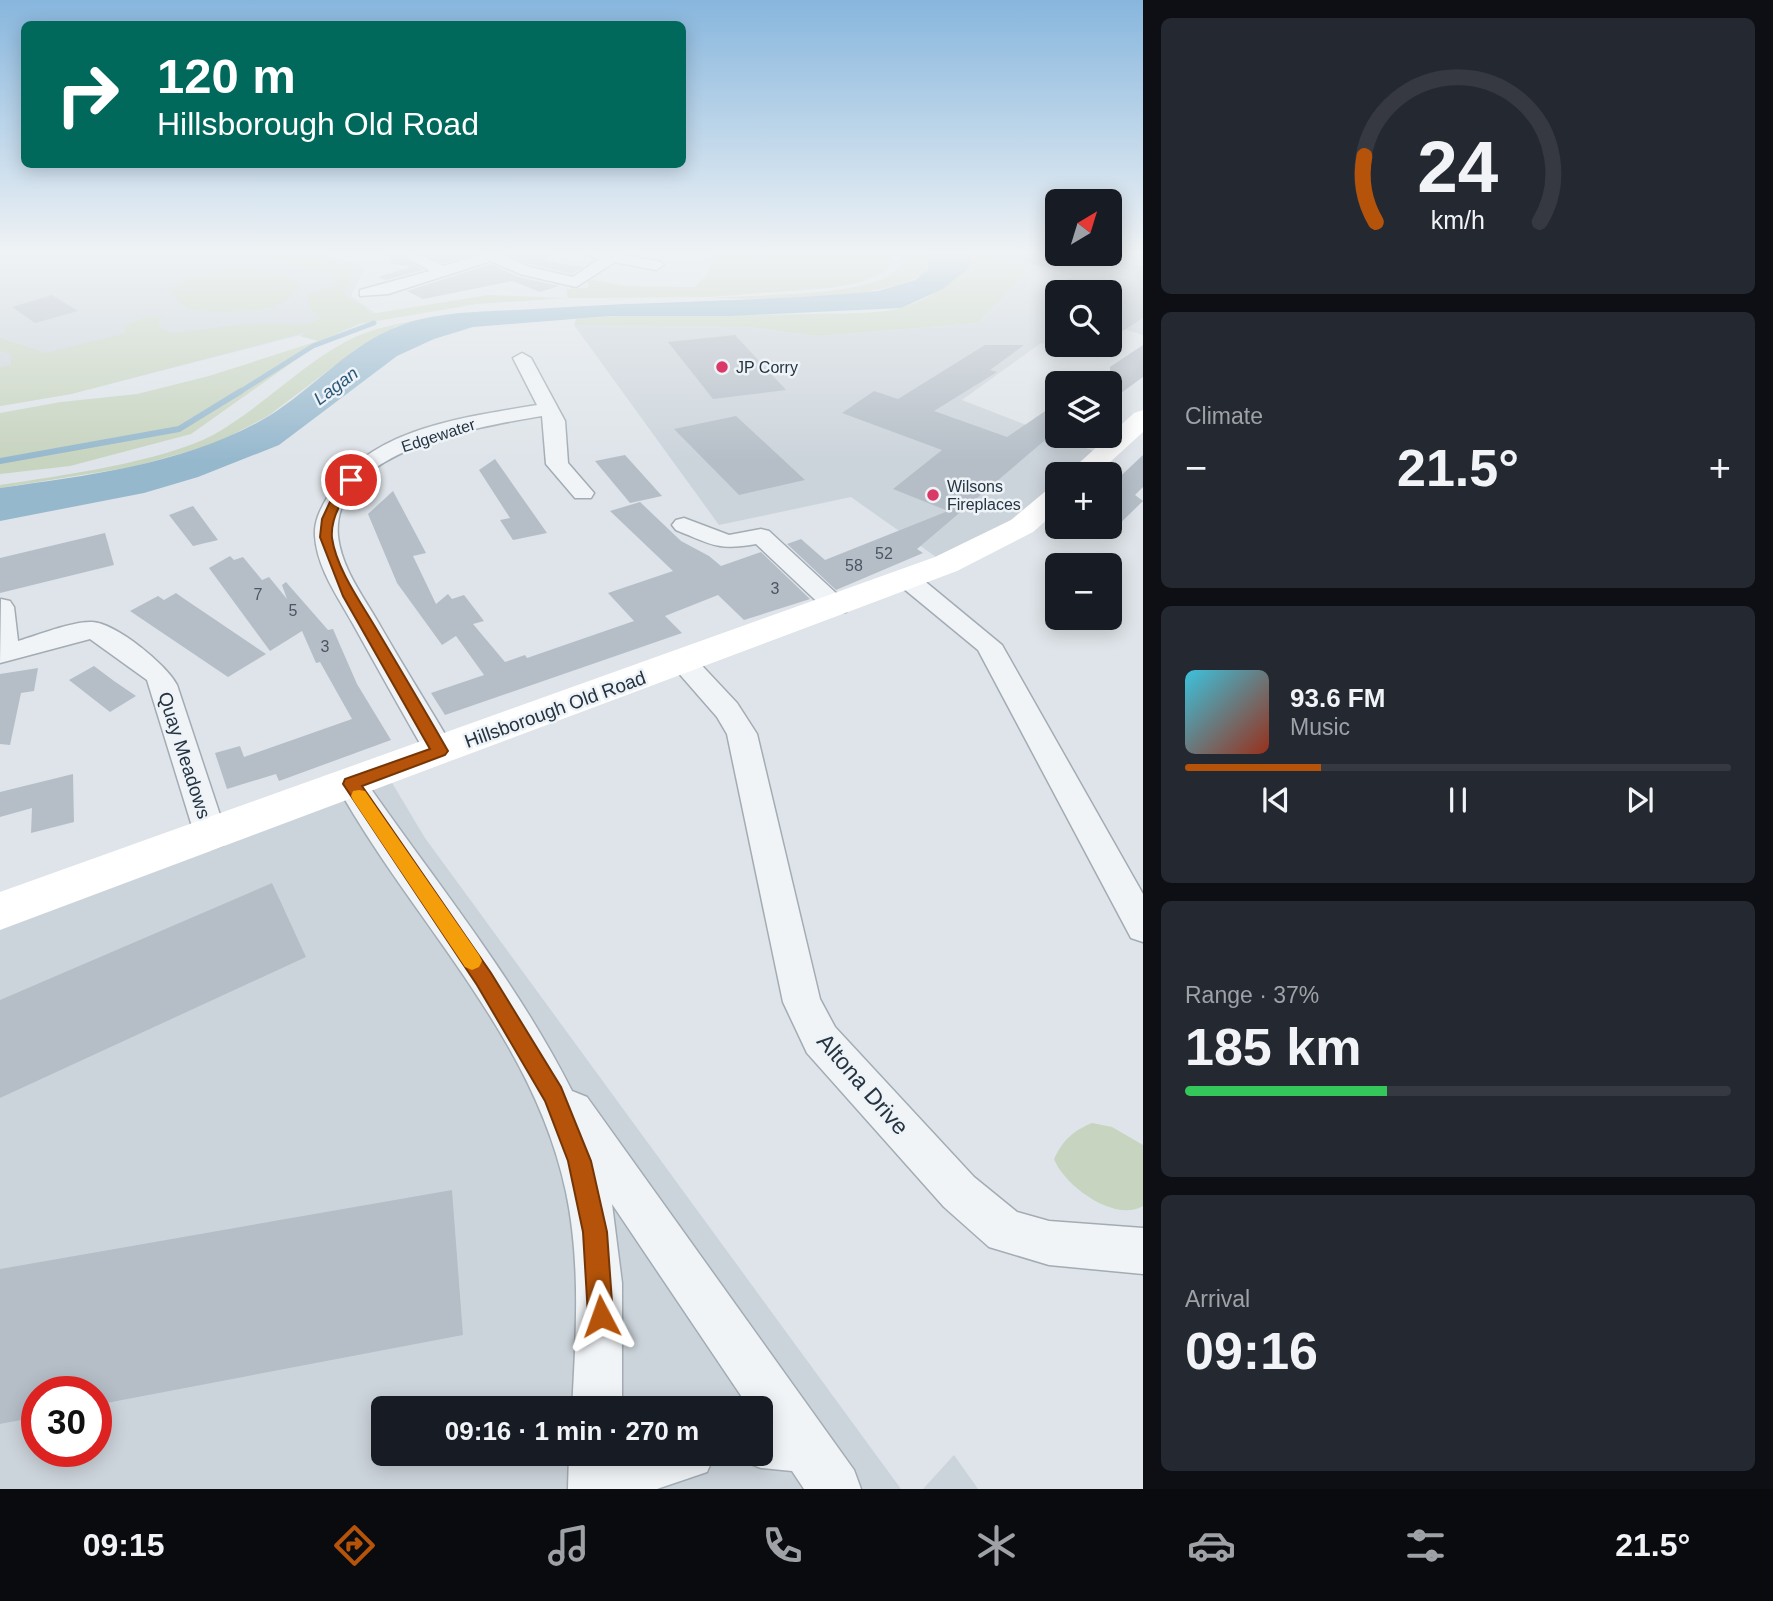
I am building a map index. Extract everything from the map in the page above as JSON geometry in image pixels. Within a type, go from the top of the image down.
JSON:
[{"type":"street","points":[[522,358],[555,421],[557,464],[583,493]]},
{"type":"street","name":"Edgewater","points":[[440,751],[350,596],[326,537],[328,519],[341,491],[351,480],[401,445],[470,423],[547,409]]},
{"type":"street","points":[[1094,462],[1143,418]]},
{"type":"street","name":"Hillsborough Old Road","points":[[0,911],[907,579],[1002,538],[1022,526],[1045,506]]},
{"type":"street","points":[[684,525],[727,542],[761,536],[836,606]]},
{"type":"street","points":[[907,579],[989,645],[1143,927]]},
{"type":"street","name":"Quay Meadows","points":[[1,607],[3,653],[91,630],[102,634],[158,676],[211,836]]},
{"type":"street","name":"Altona Drive","points":[[683,662],[737,721],[742,734],[803,1002],[821,1040],[959,1192],[1005,1231],[1049,1243],[1143,1251]]},
{"type":"street","points":[[351,784],[523,1039],[783,1444],[835,1489]]},
{"type":"street","points":[[523,1039],[553,1095],[580,1161],[595,1232],[601,1316],[598,1396]]},
{"type":"street","points":[[594,1477],[640,1466]]},
{"type":"shaded area","points":[[0,321],[353,321],[71,394],[0,406]]},
{"type":"shaded area","points":[[979,321],[1045,321],[1045,344],[1041,343],[962,400],[1045,432],[1045,448],[1086,448],[1104,455],[1096,462],[1045,462],[1045,503],[946,564],[851,497],[719,525],[574,325],[748,327],[818,336]]},
{"type":"shaded area","points":[[1122,321],[1143,321],[1143,335],[1122,329]]},
{"type":"shaded area","points":[[385,771],[425,838],[901,1489],[0,1489],[0,911]]},
{"type":"shaded area","points":[[954,1455],[978,1489],[923,1489]]},
{"type":"green space","points":[[133,321],[160,321],[158,326],[170,333],[248,324],[311,324],[314,321],[374,321],[359,324],[324,340],[191,434],[70,466],[0,474],[0,413],[61,402],[137,394],[209,376],[318,341],[299,336],[314,330],[71,394],[0,406],[0,367],[11,365],[11,354],[0,351],[0,338],[46,353],[126,333],[124,325]]},
{"type":"green space","points":[[414,321],[397,326],[362,345],[268,416],[215,444],[132,467],[0,488],[0,485],[139,460],[192,445],[231,424],[331,350],[379,329]]},
{"type":"green space","points":[[575,321],[979,321],[818,336],[748,327],[574,325]]},
{"type":"green space","points":[[1092,1123],[1112,1127],[1143,1145],[1143,1206],[1131,1210],[1118,1209],[1091,1199],[1068,1180],[1060,1169],[1054,1159],[1061,1146],[1079,1129]]},
{"type":"water","name":"Lagan","points":[[413,321],[542,321],[473,327],[434,339],[397,356],[279,445],[198,477],[144,493],[0,521],[0,488],[104,472],[206,446],[269,416],[348,355],[399,326]]},
{"type":"building","points":[[1122,321],[1138,321],[1122,331]]},
{"type":"building","name":"JP Corry","points":[[735,335],[786,390],[713,399],[668,342]]},
{"type":"building","points":[[985,345],[1024,345],[990,370],[997,372],[934,411],[1007,437],[1045,411],[1045,440],[917,549],[923,553],[836,590],[787,544],[801,539],[825,560],[948,511],[893,489],[942,450],[842,413],[874,391],[898,399]]},
{"type":"building","points":[[1143,345],[1143,377],[1122,392],[1122,371],[1110,371],[1110,367]]},
{"type":"building","points":[[736,416],[805,480],[739,495],[674,429]]},
{"type":"building","points":[[625,455],[662,496],[630,503],[595,461]]},
{"type":"building","points":[[1143,455],[1143,487],[1135,495],[1143,501],[1122,521],[1122,475]]},
{"type":"building","points":[[495,459],[547,533],[513,540],[500,520],[510,518],[479,470]]},
{"type":"building","points":[[393,491],[426,553],[413,556],[436,604],[448,594],[452,599],[464,595],[484,621],[473,624],[505,662],[525,655],[527,658],[634,621],[608,593],[673,571],[610,511],[640,502],[681,541],[709,556],[721,566],[761,552],[810,599],[744,620],[718,595],[665,616],[682,633],[445,715],[431,693],[484,675],[456,636],[442,645],[397,583],[368,514]]},
{"type":"building","points":[[193,506],[218,540],[193,546],[169,515]]},
{"type":"building","points":[[105,533],[114,565],[0,593],[0,558]]},
{"type":"building","points":[[230,556],[234,560],[243,557],[262,580],[269,577],[287,599],[282,585],[286,582],[328,630],[333,629],[357,684],[391,740],[279,781],[276,774],[227,789],[215,753],[240,746],[244,757],[352,719],[320,662],[316,663],[302,631],[270,651],[209,568]]},
{"type":"building","points":[[176,593],[266,654],[228,677],[130,611],[158,596],[164,600]]},
{"type":"building","points":[[94,666],[136,696],[110,712],[69,680]]},
{"type":"building","points":[[38,668],[34,691],[21,693],[10,745],[0,744],[0,674]]},
{"type":"building","points":[[73,774],[74,822],[31,833],[32,808],[0,817],[0,792]]},
{"type":"building","points":[[272,883],[306,957],[0,1098],[0,1000]]},
{"type":"building","points":[[452,1190],[463,1335],[112,1402],[112,1376],[21,1376],[21,1420],[0,1424],[0,1269]]},
{"type":"waterway","points":[[238,393],[313,346],[374,323]]},
{"type":"waterway","points":[[0,461],[179,429],[241,391]]},
{"type":"slow traffic","points":[[359,796],[472,961]]},
{"type":"place","name":"JP Corry","points":[[722,367]]},
{"type":"place","name":"Wilsons Fireplaces","points":[[933,495]]},
{"type":"route","points":[[351,480],[341,491],[328,519],[326,537],[333,560],[350,596],[440,751],[351,784],[523,1039],[553,1095],[580,1161],[595,1232],[601,1316]]}]
